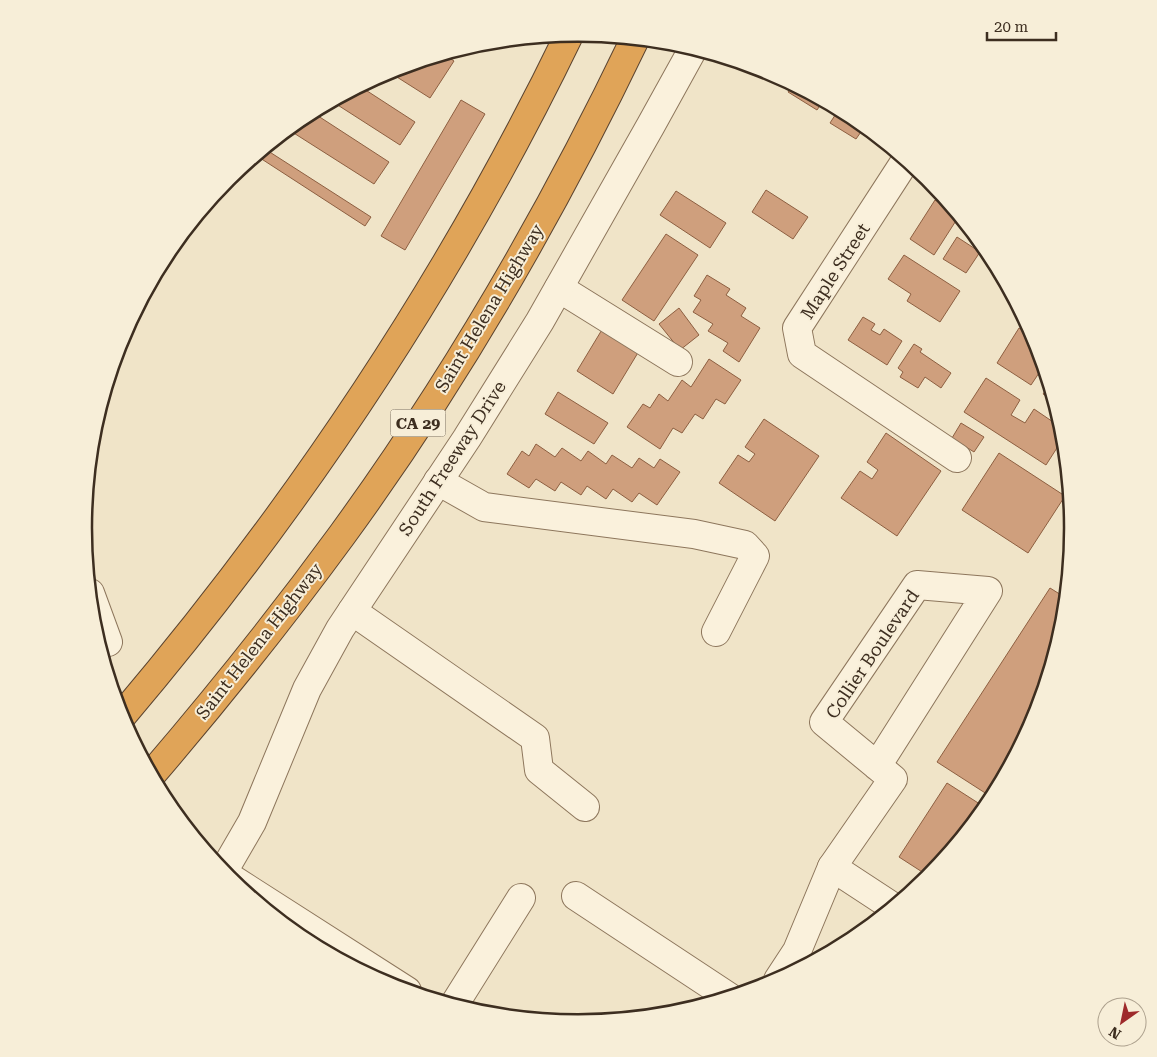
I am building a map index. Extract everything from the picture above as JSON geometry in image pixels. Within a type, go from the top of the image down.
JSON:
[{"type":"highway","points":[[127,709],[225,591],[295,495],[383,367],[451,258],[500,170],[565,43]]},
{"type":"highway","name":"Saint Helena Highway","points":[[157,768],[283,614],[343,534],[400,451],[455,367],[507,281],[557,193],[604,104],[632,46]]},
{"type":"street","name":"South Freeway Drive","points":[[228,865],[252,822],[307,689],[352,611],[530,338],[689,56]]},
{"type":"street","name":"Maple Street","points":[[902,166],[797,328],[802,354],[957,458]]},
{"type":"street","points":[[559,288],[678,362]]},
{"type":"street","points":[[438,481],[484,507],[694,534],[745,545],[755,556],[716,632]]},
{"type":"street","name":"Collier Boulevard","points":[[832,866],[893,779],[877,766],[824,722],[917,585],[988,591],[877,766]]},
{"type":"street","points":[[352,611],[535,738],[539,770],[585,807]]},
{"type":"street","points":[[103,629],[108,642]]},
{"type":"street","points":[[786,967],[796,951],[832,866],[887,904]]},
{"type":"street","points":[[576,896],[722,993]]},
{"type":"street","points":[[458,999],[521,898]]},
{"type":"building","points":[[452,59],[454,61],[430,98],[397,77]]},
{"type":"building","points":[[368,91],[415,122],[400,145],[339,106]]},
{"type":"building","points":[[789,91],[819,107],[817,110]]},
{"type":"building","points":[[461,100],[485,114],[405,250],[381,236]]},
{"type":"building","points":[[835,116],[860,133],[856,139],[830,123]]},
{"type":"building","points":[[320,117],[389,162],[374,184],[295,134]]},
{"type":"building","points":[[271,153],[371,217],[365,226],[262,159]]},
{"type":"building","points":[[766,190],[808,217],[793,239],[752,212]]},
{"type":"building","points":[[676,191],[726,223],[710,248],[660,215]]},
{"type":"building","points":[[935,200],[955,222],[934,255],[910,239]]},
{"type":"building","points":[[666,234],[698,255],[654,321],[622,300]]},
{"type":"building","points":[[957,237],[979,253],[966,273],[943,259]]},
{"type":"building","points":[[904,255],[960,291],[940,322],[907,301],[911,294],[888,279]]},
{"type":"building","points":[[707,275],[730,289],[726,295],[746,308],[741,316],[760,328],[739,362],[723,351],[728,343],[708,331],[713,324],[693,312],[701,300],[694,296]]},
{"type":"building","points":[[679,308],[699,335],[680,350],[659,324]]},
{"type":"building","points":[[863,317],[875,324],[871,330],[880,335],[884,329],[902,341],[887,365],[848,340]]},
{"type":"building","points":[[603,328],[639,351],[613,394],[577,371]]},
{"type":"building","points":[[1019,328],[1028,343],[1039,373],[1031,385],[997,363]]},
{"type":"building","points":[[914,344],[922,349],[920,352],[951,373],[941,388],[925,377],[918,388],[900,377],[903,372],[898,368]]},
{"type":"building","points":[[709,359],[741,380],[725,404],[716,399],[703,419],[695,414],[682,433],[673,428],[660,449],[627,427],[643,404],[650,408],[659,394],[668,401],[682,380],[691,387]]},
{"type":"building","points":[[986,378],[1020,400],[1011,415],[1025,423],[1034,409],[1052,421],[1057,448],[1046,465],[964,412]]},
{"type":"building","points":[[558,392],[608,423],[594,444],[545,414]]},
{"type":"building","points":[[764,419],[819,456],[775,521],[719,483],[738,455],[749,462],[755,454],[745,447]]},
{"type":"building","points":[[961,423],[984,437],[974,452],[952,438]]},
{"type":"building","points":[[886,433],[941,471],[897,536],[841,498],[860,471],[872,479],[878,470],[867,462]]},
{"type":"building","points":[[536,444],[555,457],[562,448],[581,461],[588,451],[606,464],[612,455],[632,468],[639,458],[654,468],[660,459],[680,472],[657,505],[639,493],[632,502],[613,489],[606,499],[587,486],[581,495],[561,482],[555,491],[536,479],[529,488],[507,474],[522,451],[529,456]]},
{"type":"building","points":[[999,453],[1063,495],[1063,499],[1028,553],[962,510]]},
{"type":"building","points":[[1050,588],[1060,594],[1048,654],[1039,685],[1014,743],[986,794],[937,762]]},
{"type":"building","points":[[947,783],[979,804],[944,849],[922,872],[899,857]]}]
